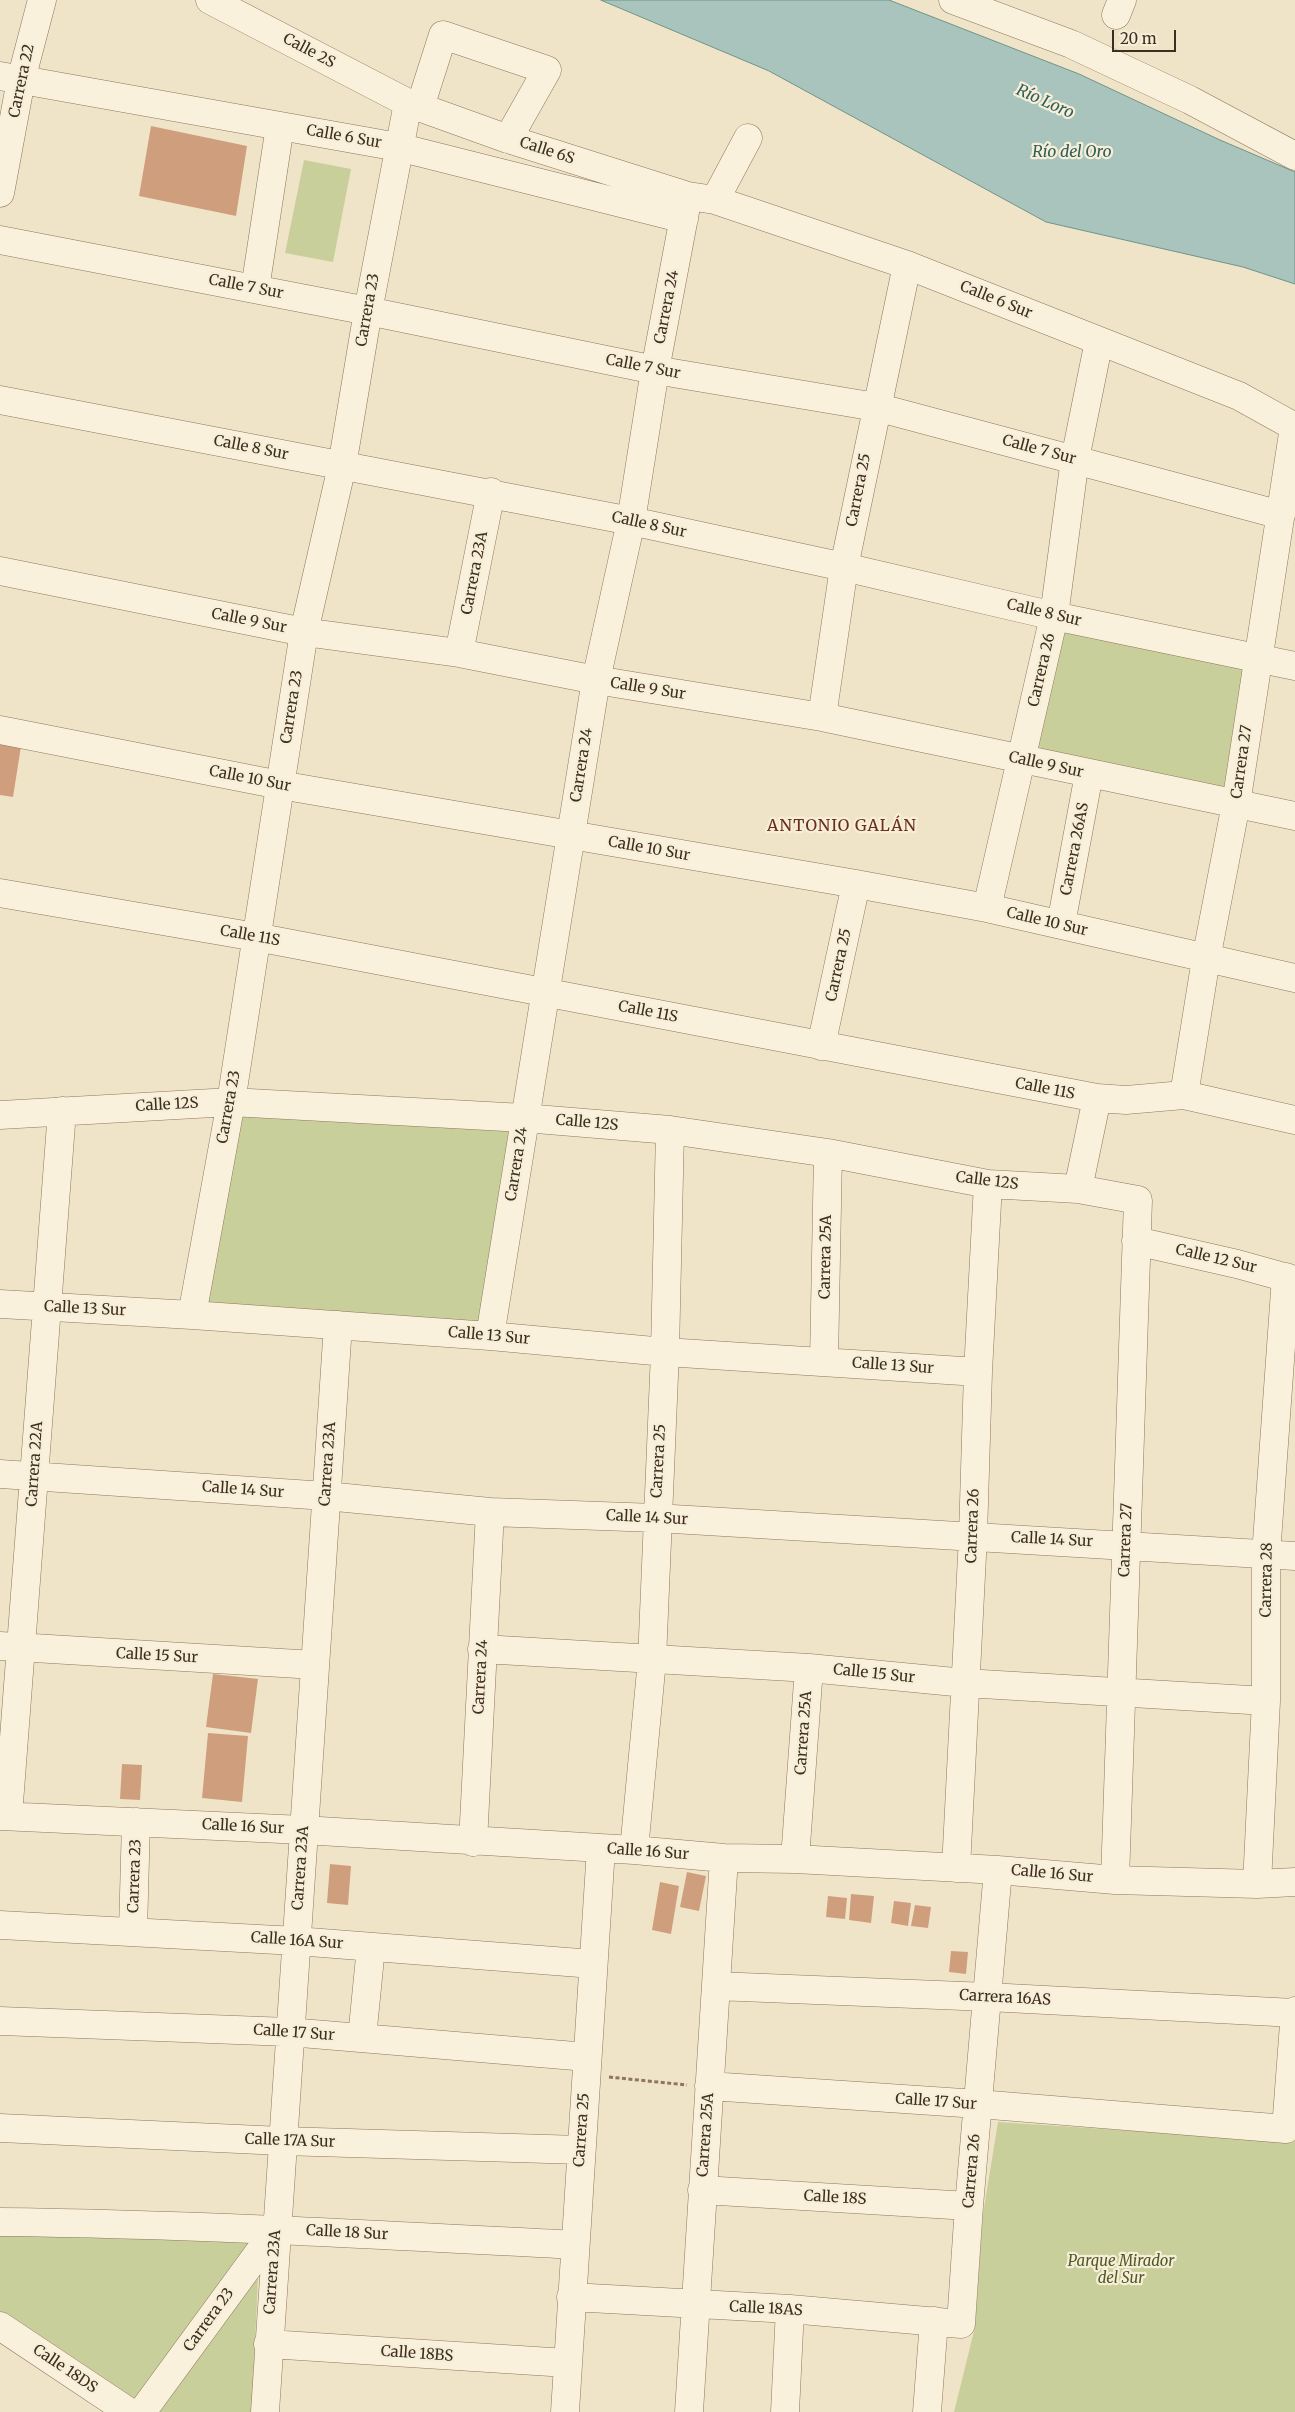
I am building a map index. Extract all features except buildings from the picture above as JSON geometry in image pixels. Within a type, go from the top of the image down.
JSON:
[{"type":"street","name":"Carrera 22","points":[[0,193],[11,78],[42,0]]},
{"type":"street","name":"Calle 2S","points":[[210,0],[414,105]]},
{"type":"street","points":[[953,0],[1071,44],[1190,100],[1295,156]]},
{"type":"street","name":"Carrera 23","points":[[192,1314],[231,1102],[304,632],[342,466],[398,147],[443,35],[547,70],[508,139]]},
{"type":"street","name":"Calle 6 Sur","points":[[11,78],[398,147],[686,207],[714,200],[906,265],[1238,396],[1294,427]]},
{"type":"street","name":"Calle 6S","points":[[414,105],[686,207]]},
{"type":"street","points":[[255,289],[280,126]]},
{"type":"street","points":[[714,200],[748,138]]},
{"type":"street","name":"Carrera 24","points":[[490,1336],[596,680],[631,521],[655,370],[686,207]]},
{"type":"street","name":"Calle 7 Sur","points":[[0,240],[368,311],[655,370],[876,407],[1281,515]]},
{"type":"street","name":"Carrera 25","points":[[822,717],[844,567],[906,265]]},
{"type":"street","name":"Carrera 26","points":[[987,908],[1054,616],[1075,459],[1099,341]]},
{"type":"street","name":"Calle 8 Sur","points":[[0,400],[342,466],[491,492],[844,567],[1054,616],[1295,666]]},
{"type":"street","name":"Carrera 27","points":[[1184,1095],[1206,959],[1236,804],[1294,427]]},
{"type":"street","name":"Carrera 23A","points":[[458,654],[491,492]]},
{"type":"street","name":"Calle 9 Sur","points":[[0,571],[304,632],[458,654],[596,680],[822,717],[1295,816]]},
{"type":"street","name":"Calle 10 Sur","points":[[0,730],[280,785],[987,908],[1295,978]]},
{"type":"street","name":"Carrera 26AS","points":[[1061,924],[1089,774]]},
{"type":"street","name":"Carrera 25","points":[[821,1046],[856,884]]},
{"type":"street","name":"Calle 11S","points":[[0,893],[256,937],[1097,1098],[1126,1100],[1184,1095],[1295,1120]]},
{"type":"street","points":[[1078,1190],[1097,1098]]},
{"type":"street","name":"Calle 12S","points":[[0,1115],[231,1102],[524,1118],[670,1130],[828,1154],[988,1184],[1078,1190],[1138,1200]]},
{"type":"street","name":"Carrera 22A","points":[[4,1816],[10,1647],[34,1476],[62,1111]]},
{"type":"street","name":"Carrera 25","points":[[634,1850],[652,1660],[656,1518],[665,1352],[670,1130]]},
{"type":"street","name":"Carrera 25A","points":[[824,1361],[828,1154]]},
{"type":"street","name":"Carrera 26","points":[[956,1868],[988,1184]]},
{"type":"street","name":"Carrera 27","points":[[1115,1880],[1138,1200]]},
{"type":"street","name":"Calle 12 Sur","points":[[1136,1241],[1291,1278]]},
{"type":"street","name":"Carrera 28","points":[[1258,1884],[1266,1701],[1266,1555],[1291,1278]]},
{"type":"street","name":"Calle 13 Sur","points":[[0,1304],[192,1314],[490,1336],[665,1352],[978,1372]]},
{"type":"street","name":"Carrera 23A","points":[[265,2412],[268,2344],[338,1325]]},
{"type":"street","name":"Calle 14 Sur","points":[[0,1474],[326,1496],[490,1512],[656,1518],[1126,1544],[1295,1556]]},
{"type":"street","name":"Carrera 24","points":[[473,1842],[490,1512]]},
{"type":"street","name":"Calle 15 Sur","points":[[10,1647],[315,1665]]},
{"type":"street","name":"Calle 15 Sur","points":[[482,1649],[808,1668],[965,1683],[1120,1694],[1266,1701]]},
{"type":"street","name":"Carrera 25A","points":[[795,1859],[808,1668]]},
{"type":"street","name":"Calle 16 Sur","points":[[4,1816],[304,1830],[473,1842],[634,1850],[724,1858],[795,1859],[998,1870],[1115,1880],[1258,1884],[1295,1882]]},
{"type":"street","name":"Carrera 23","points":[[134,1931],[136,1822]]},
{"type":"street","name":"Carrera 25","points":[[565,2412],[601,1848]]},
{"type":"street","name":"Carrera 25A","points":[[689,2412],[724,1858]]},
{"type":"street","name":"Carrera 26","points":[[961,2324],[969,2206],[998,1870]]},
{"type":"street","name":"Calle 16A Sur","points":[[0,1925],[296,1941],[593,1964]]},
{"type":"street","points":[[362,2038],[372,1946]]},
{"type":"street","name":"Carrera 16AS","points":[[716,1986],[1295,2012]]},
{"type":"street","name":"Calle 17 Sur","points":[[709,2086],[978,2104],[1286,2129],[1295,2012]]},
{"type":"street","name":"Calle 17 Sur","points":[[0,2021],[289,2032],[362,2038],[587,2066]]},
{"type":"street","name":"Calle 17A Sur","points":[[0,2128],[282,2142],[581,2150]]},
{"type":"street","name":"Calle 18S","points":[[702,2190],[969,2206]]},
{"type":"street","name":"Calle 18 Sur","points":[[0,2222],[139,2224],[276,2229],[575,2246]]},
{"type":"street","name":"Carrera 23","points":[[147,2409],[276,2229]]},
{"type":"street","name":"Calle 18AS","points":[[571,2297],[790,2309],[961,2324]]},
{"type":"street","points":[[785,2412],[790,2309]]},
{"type":"street","points":[[927,2412],[934,2322]]},
{"type":"street","name":"Calle 18DS","points":[[0,2326],[147,2409]]},
{"type":"street","name":"Calle 18BS","points":[[268,2344],[567,2364]]},
{"type":"path","points":[[587,2066],[709,2086]]},
{"type":"green space","points":[[304,160],[351,169],[333,262],[285,253]]},
{"type":"green space","points":[[1054,616],[1257,658],[1236,804],[1021,760]]},
{"type":"green space","points":[[240,1111],[511,1125],[480,1327],[204,1307]]},
{"type":"green space","name":"Parque Mirador del Sur","points":[[1295,2030],[1295,2412],[954,2412],[975,2327],[983,2214],[998,2122],[1286,2141]]},
{"type":"green space","points":[[0,2226],[260,2232],[252,2412],[136,2412],[0,2322]]},
{"type":"water","name":"Río del Oro","points":[[601,0],[889,0],[1079,74],[1220,140],[1295,172],[1295,284],[1243,267],[1046,222],[769,71]]},
{"type":"district","name":"ANTONIO GALÁN","points":[[842,826]]},
{"type":"water label","name":"Río Loro","points":[[1045,102]]}]
